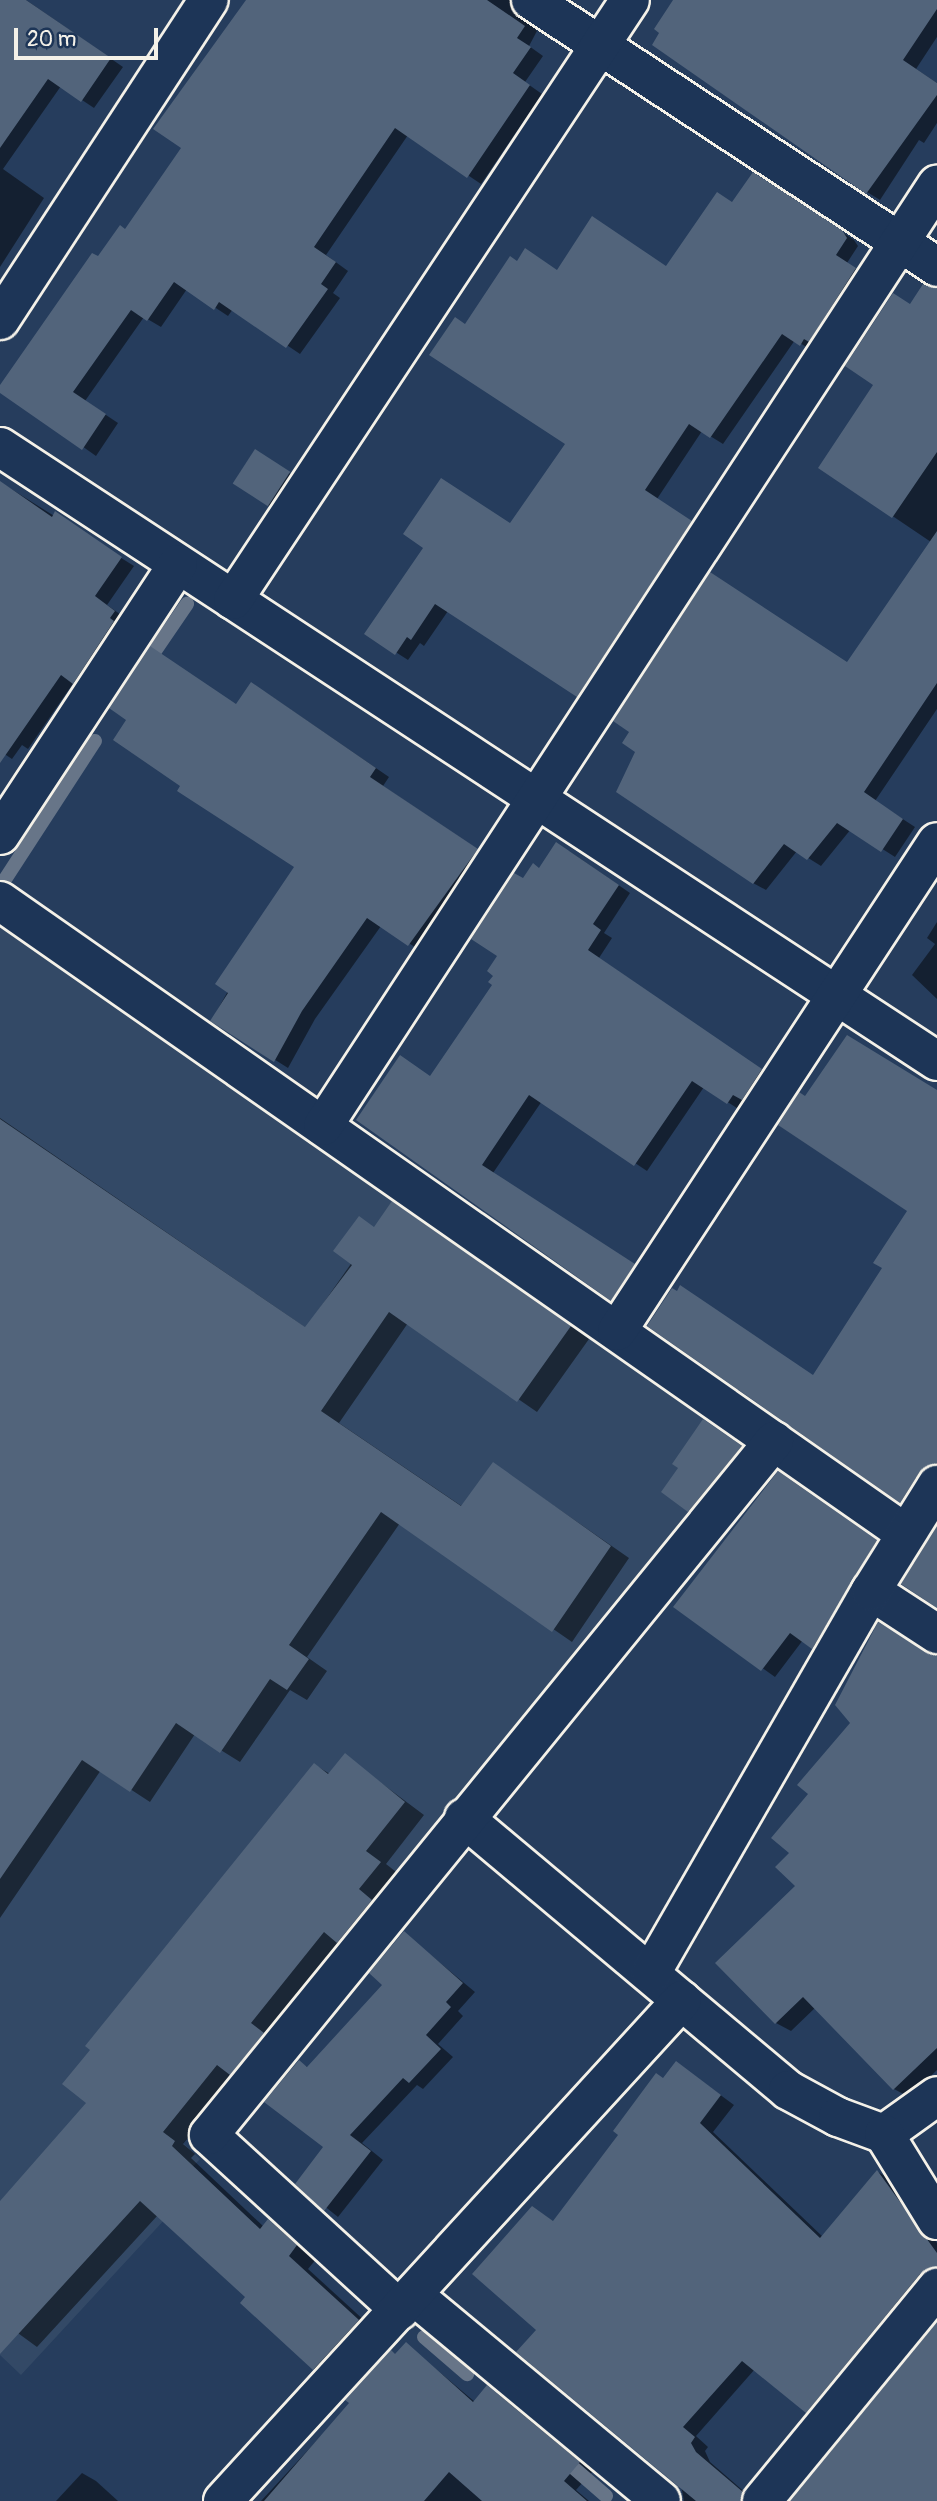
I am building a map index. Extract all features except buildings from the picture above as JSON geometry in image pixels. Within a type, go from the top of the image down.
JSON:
[{"type":"street","points":[[0,320],[209,0]]},
{"type":"street","points":[[531,0],[937,267]]},
{"type":"street","points":[[233,600],[630,0]]},
{"type":"street","points":[[323,1126],[937,185]]},
{"type":"street","points":[[0,447],[937,1061]]},
{"type":"street","points":[[0,835],[178,564]]},
{"type":"street","points":[[617,1331],[937,842]]},
{"type":"street","points":[[0,901],[905,1533]]},
{"type":"street","points":[[647,2497],[407,2302],[209,2135],[464,1818],[774,1441]]},
{"type":"street","points":[[651,1973],[871,1591],[937,1485]]},
{"type":"street","points":[[871,1591],[937,1634]]},
{"type":"street","points":[[464,1818],[788,2090],[838,2118],[884,2134],[937,2220]]},
{"type":"street","points":[[223,2501],[682,2000]]},
{"type":"street","points":[[884,2134],[937,2096]]},
{"type":"street","points":[[762,2501],[937,2288]]},
{"type":"shaded area","points":[[0,918],[744,1441],[750,1459],[183,2143],[200,2159],[180,2180],[191,2191],[21,2375],[0,2355]]},
{"type":"waterway","points":[[146,664],[187,604]]},
{"type":"waterway","points":[[4,881],[95,741]]},
{"type":"waterway","points":[[424,2337],[467,2374]]},
{"type":"waterway","points":[[560,2456],[606,2496]]}]
